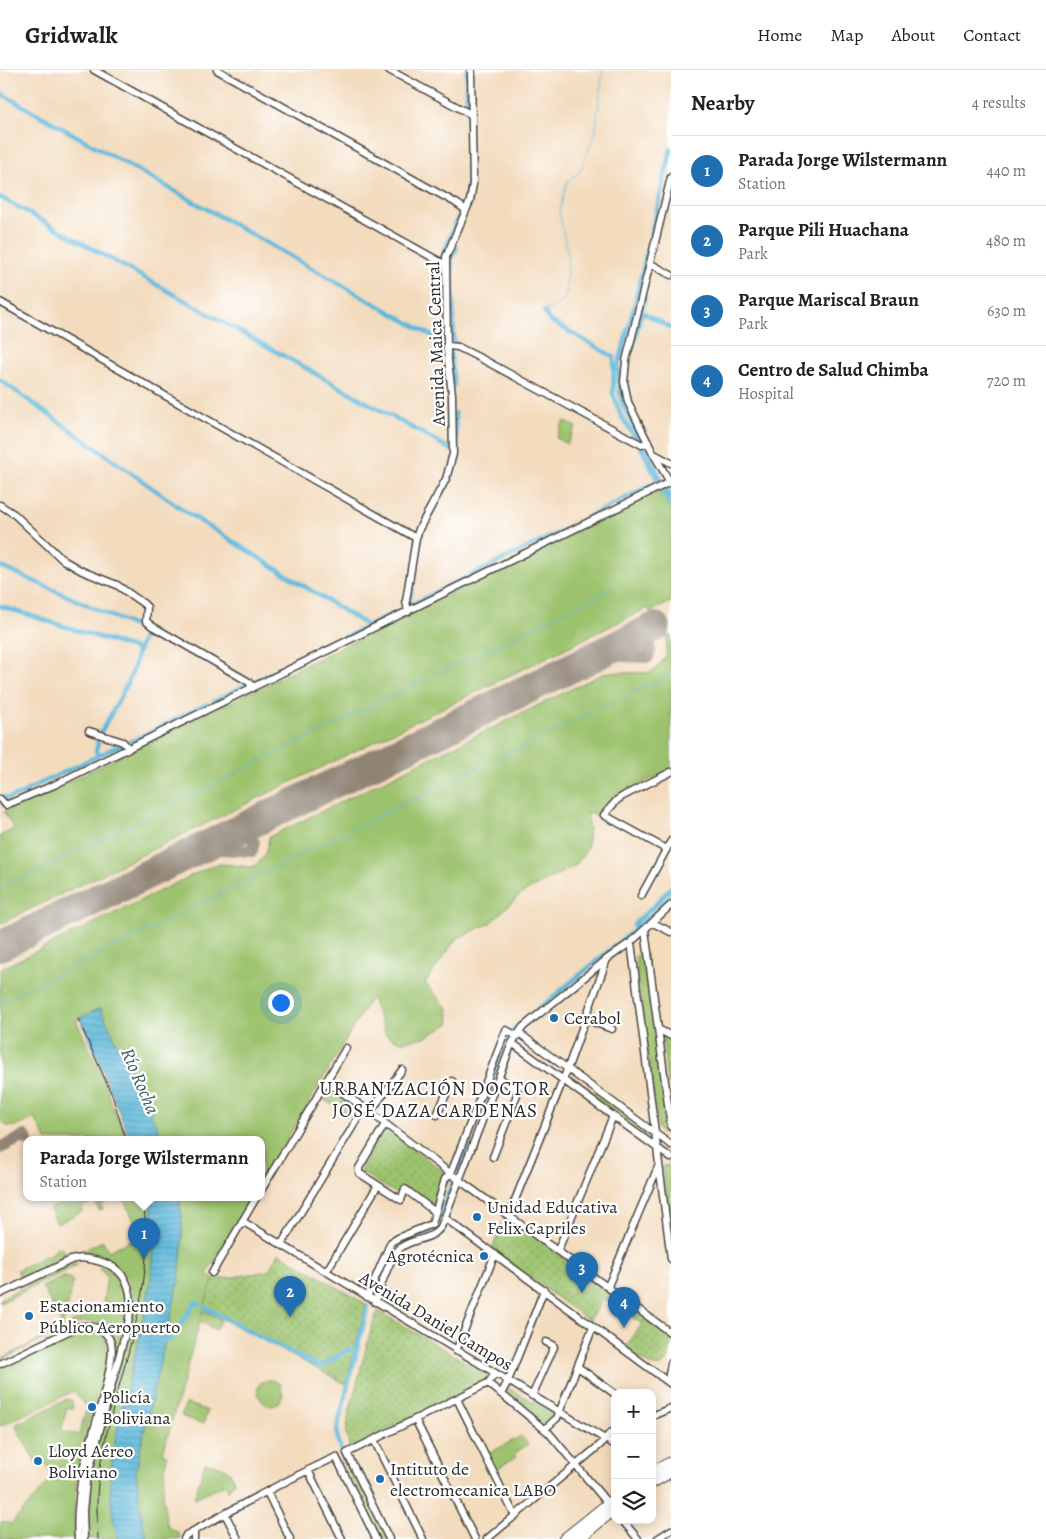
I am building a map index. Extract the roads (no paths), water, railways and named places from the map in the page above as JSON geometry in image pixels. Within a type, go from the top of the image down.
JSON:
[{"type":"highway","points":[[656,1469],[671,1462]]},
{"type":"highway","points":[[656,1481],[669,1476]]},
{"type":"highway","points":[[564,1539],[611,1507]]},
{"type":"highway","points":[[579,1539],[611,1508]]},
{"type":"street","points":[[94,70],[446,266]]},
{"type":"street","points":[[217,70],[466,210]]},
{"type":"street","points":[[389,70],[472,115]]},
{"type":"street","name":"Avenida Maica Central","points":[[408,612],[406,601],[416,538],[419,528],[446,479],[453,454],[446,266],[448,250],[470,201],[473,184],[471,70]]},
{"type":"street","points":[[0,799],[6,805],[27,797],[130,749],[669,483],[646,443],[628,402],[624,382],[626,361],[671,177]]},
{"type":"street","points":[[651,264],[671,276]]},
{"type":"street","points":[[0,302],[416,538]]},
{"type":"street","points":[[448,346],[458,347],[482,359],[642,445],[646,443]]},
{"type":"street","points":[[653,453],[671,463]]},
{"type":"street","points":[[0,505],[14,514],[63,560],[82,571],[117,586],[147,606],[146,621],[148,624],[249,682],[253,688]]},
{"type":"street","points":[[89,731],[123,742],[130,749]]},
{"type":"street","points":[[666,849],[604,815],[617,800],[671,772]]},
{"type":"street","points":[[641,896],[671,841]]},
{"type":"street","points":[[375,1302],[397,1250],[409,1243],[436,1233],[441,1227],[516,1035],[523,1027],[654,923],[670,907]]},
{"type":"street","points":[[654,923],[671,932]]},
{"type":"street","points":[[645,930],[658,1029],[669,1090],[671,1127]]},
{"type":"street","points":[[631,942],[671,1259]]},
{"type":"street","points":[[509,1215],[567,1070],[607,959]]},
{"type":"street","points":[[585,1019],[612,1028]]},
{"type":"street","points":[[658,1029],[671,1036]]},
{"type":"street","points":[[367,1298],[391,1242],[432,1224],[445,1179],[451,1173],[506,1030],[567,1070],[671,1144]]},
{"type":"street","points":[[512,1043],[671,1158]]},
{"type":"street","points":[[265,1184],[346,1048]]},
{"type":"street","points":[[281,1245],[367,1110],[402,1070]]},
{"type":"street","points":[[493,1157],[518,1092],[499,1077]]},
{"type":"street","points":[[437,1115],[452,1081]]},
{"type":"street","points":[[326,1082],[367,1110],[459,1180],[668,1328],[671,1333]]},
{"type":"street","points":[[558,1250],[613,1116]]},
{"type":"street","points":[[385,1124],[358,1171],[401,1200],[405,1189],[435,1212]]},
{"type":"street","points":[[608,1286],[659,1166]]},
{"type":"street","points":[[326,1272],[378,1185]]},
{"type":"street","points":[[212,1273],[254,1201]]},
{"type":"street","points":[[445,1218],[671,1384]]},
{"type":"street","name":"Avenida Daniel Campos","points":[[242,1221],[367,1298],[611,1443]]},
{"type":"street","points":[[456,1351],[495,1254]]},
{"type":"street","points":[[0,1294],[76,1258],[103,1262],[116,1269],[125,1280],[131,1293],[130,1312],[79,1490],[78,1539]]},
{"type":"street","points":[[501,1394],[508,1382],[544,1290]]},
{"type":"street","points":[[0,1364],[76,1326],[89,1325],[104,1332],[111,1344],[112,1355],[93,1443],[85,1494],[84,1539]]},
{"type":"street","points":[[545,1429],[557,1418],[560,1412],[593,1327]]},
{"type":"street","points":[[532,1396],[554,1347],[553,1344],[546,1342]]},
{"type":"street","points":[[671,1363],[669,1375],[671,1384]]},
{"type":"street","points":[[578,1367],[611,1391]]},
{"type":"street","points":[[389,1539],[347,1452],[488,1383],[495,1374]]},
{"type":"street","points":[[488,1383],[545,1429],[611,1504]]},
{"type":"street","points":[[457,1399],[514,1516]]},
{"type":"street","points":[[656,1414],[671,1408]]},
{"type":"street","points":[[416,1419],[475,1539]]},
{"type":"street","points":[[487,1539],[600,1445],[611,1433]]},
{"type":"street","points":[[374,1440],[423,1539]]},
{"type":"street","points":[[184,1538],[225,1514],[336,1457],[376,1539]]},
{"type":"street","points":[[308,1470],[342,1539]]},
{"type":"street","points":[[656,1471],[669,1476]]},
{"type":"street","points":[[267,1492],[290,1539]]},
{"type":"street","points":[[225,1514],[238,1539]]},
{"type":"street","points":[[625,1524],[638,1539]]},
{"type":"street","points":[[657,1539],[671,1530]]},
{"type":"street","points":[[194,1531],[194,1539]]},
{"type":"water","name":"Río Rocha","points":[[100,1008],[161,1136],[129,1136],[80,1018]]},
{"type":"water","points":[[150,1201],[179,1201],[182,1218],[182,1247],[179,1280],[136,1473],[142,1520],[147,1539],[118,1539],[111,1505],[111,1471],[119,1421],[147,1301],[154,1250]]},
{"type":"waterway","points":[[467,70],[467,110]]},
{"type":"waterway","points":[[544,311],[560,304],[566,295],[568,254],[559,212],[567,182],[579,173],[595,134],[603,70]]},
{"type":"waterway","points":[[0,93],[445,343],[445,339]]},
{"type":"waterway","points":[[464,204],[468,183],[468,115]]},
{"type":"waterway","points":[[662,481],[623,405],[620,395],[618,367],[671,149]]},
{"type":"waterway","points":[[0,197],[452,450]]},
{"type":"waterway","points":[[442,260],[461,211]]},
{"type":"waterway","points":[[457,248],[452,259],[454,342],[460,346]]},
{"type":"waterway","points":[[633,347],[645,297]]},
{"type":"waterway","points":[[544,311],[549,320],[614,357],[613,394],[621,416],[636,439]]},
{"type":"waterway","points":[[642,312],[671,328]]},
{"type":"waterway","points":[[450,349],[454,385]]},
{"type":"waterway","points":[[0,380],[189,514],[368,626]]},
{"type":"waterway","points":[[448,481],[457,453],[455,413]]},
{"type":"waterway","points":[[445,488],[422,529],[410,599],[412,604],[564,530],[658,481],[641,448]]},
{"type":"waterway","points":[[666,489],[671,497]]},
{"type":"waterway","points":[[662,490],[671,506]]},
{"type":"waterway","points":[[0,566],[143,630],[144,633],[138,652]]},
{"type":"waterway","points":[[433,676],[617,586]]},
{"type":"waterway","points":[[0,606],[136,649],[134,667],[101,732]]},
{"type":"waterway","points":[[254,682],[396,612]]},
{"type":"waterway","points":[[497,759],[671,674]]},
{"type":"waterway","points":[[0,889],[427,679]]},
{"type":"waterway","points":[[214,701],[246,685]]},
{"type":"waterway","points":[[130,742],[207,704]]},
{"type":"waterway","points":[[98,755],[96,751],[99,737]]},
{"type":"waterway","points":[[4,797],[5,799],[25,793],[27,790],[118,746],[122,746]]},
{"type":"waterway","points":[[0,1003],[487,763]]},
{"type":"waterway","points":[[636,929],[635,923],[671,887]]},
{"type":"waterway","points":[[458,1171],[508,1036],[656,912],[671,896]]},
{"type":"waterway","points":[[373,1293],[393,1249],[404,1240],[429,1232],[436,1227],[454,1180]]},
{"type":"waterway","points":[[160,1340],[166,1341],[172,1338],[194,1304],[196,1302],[200,1304]]},
{"type":"waterway","points":[[344,1458],[338,1442],[337,1429],[368,1306]]},
{"type":"waterway","points":[[205,1307],[320,1367],[346,1351],[357,1349]]},
{"type":"tram line","points":[[78,1019],[112,1095],[125,1136]]},
{"type":"tram line","points":[[98,1539],[97,1498],[99,1474],[105,1440],[140,1302],[145,1268],[146,1233],[142,1201]]},
{"type":"place","name":"Cerabol","points":[[554,1018]]},
{"type":"place","name":"Unidad Educativa Felix Capriles","points":[[477,1217]]},
{"type":"place","name":"Agrotécnica","points":[[484,1256]]},
{"type":"place","name":"Parada Jorge Wilstermann","points":[[144,1259]]},
{"type":"place","name":"Parque Mariscal Braun","points":[[582,1293]]},
{"type":"place","name":"Estacionamiento Público Aeropuerto","points":[[29,1316]]},
{"type":"place","name":"Parque Pili Huachana","points":[[290,1317]]},
{"type":"place","name":"Centro de Salud Chimba","points":[[624,1328]]},
{"type":"place","name":"Policía Boliviana","points":[[92,1407]]},
{"type":"place","name":"Lloyd Aéreo Boliviano","points":[[38,1461]]},
{"type":"place","name":"Intituto de electromecanica LABO","points":[[380,1479]]},
{"type":"district","name":"URBANIZACIÓN DOCTOR JOSÉ DAZA CARDENAS","points":[[435,1100]]}]
